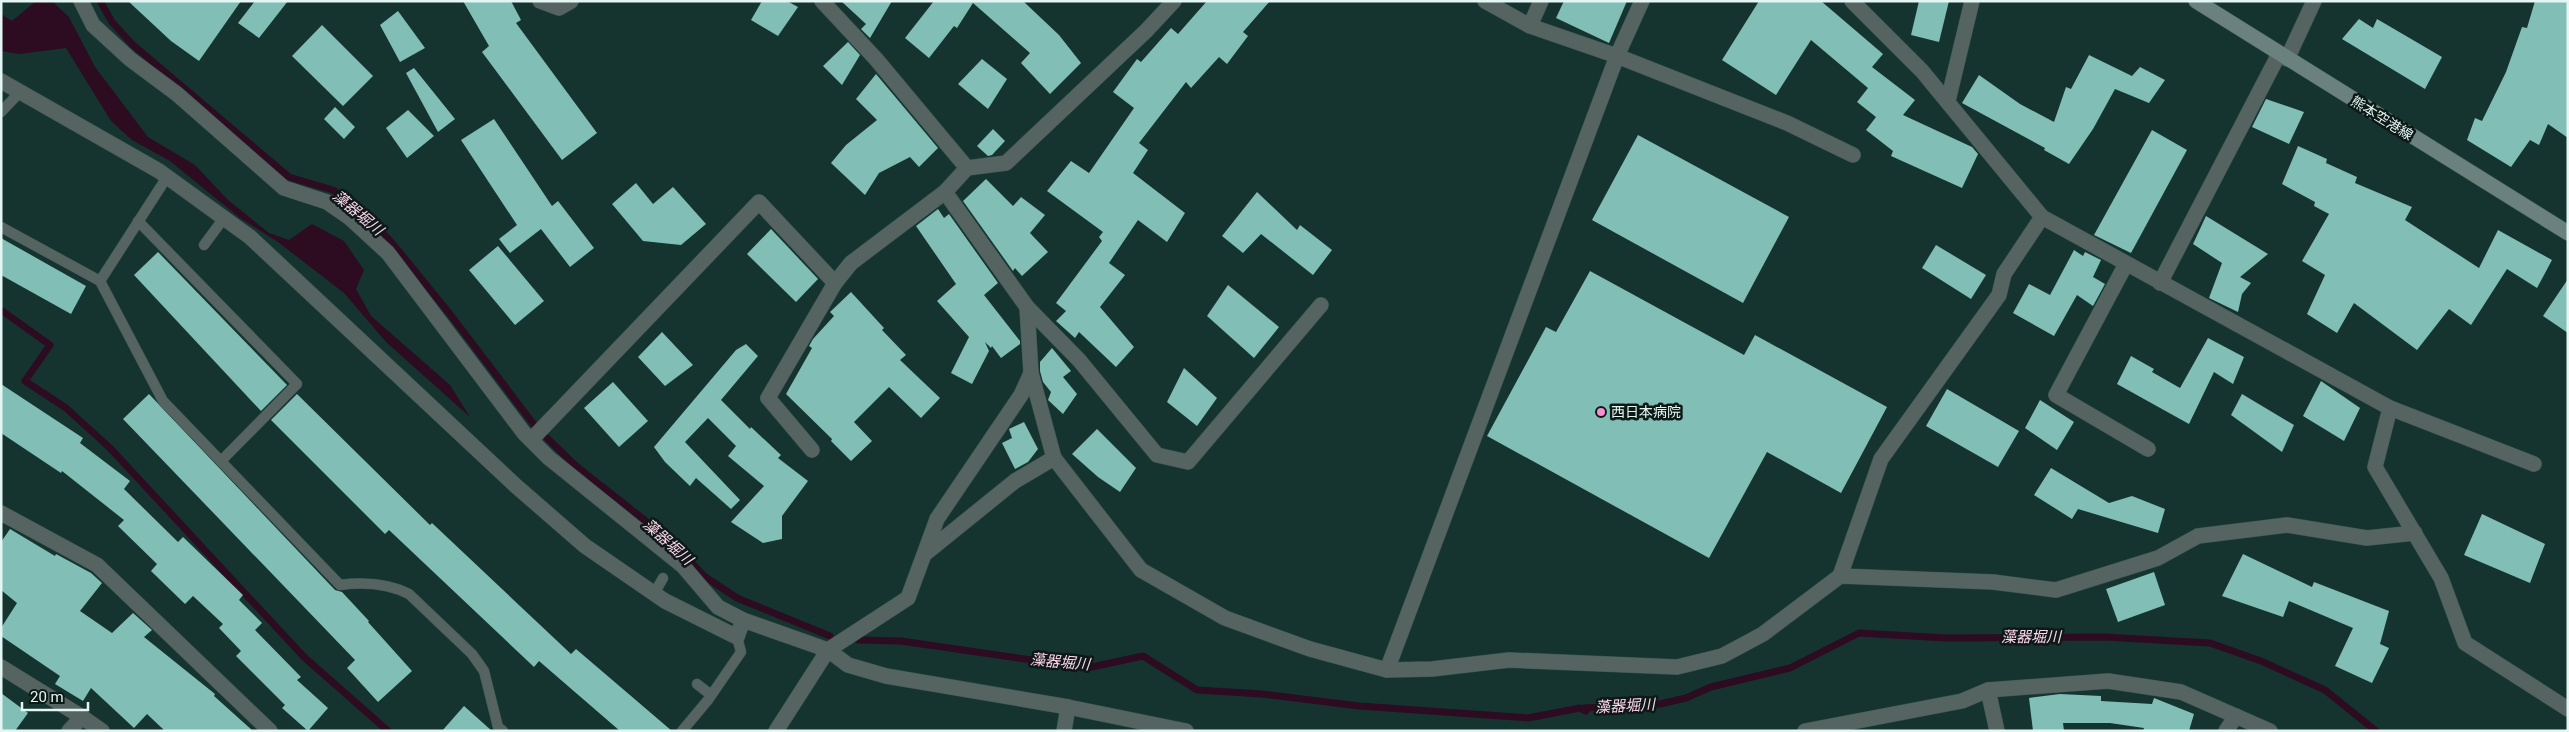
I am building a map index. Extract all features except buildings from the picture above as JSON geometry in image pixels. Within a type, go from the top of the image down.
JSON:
[{"type":"main road","name":"熊本空港線","points":[[2196,1],[2568,233]]},
{"type":"street","points":[[81,1],[93,25],[130,59],[178,94],[284,188],[326,202],[350,218],[388,253],[531,440],[549,458],[683,566],[718,607],[743,620],[828,650],[848,665],[886,676],[1068,707],[1186,731]]},
{"type":"street","points":[[540,1],[558,8],[571,1]]},
{"type":"street","points":[[822,1],[876,59],[967,168]]},
{"type":"street","points":[[812,450],[768,398],[835,283],[851,263],[945,192],[967,168],[1006,163],[1146,31],[1174,1]]},
{"type":"street","points":[[1486,1],[1530,26],[1617,56],[1787,123],[1853,155]]},
{"type":"street","points":[[1530,26],[1541,1]]},
{"type":"street","points":[[1387,670],[1617,56],[1642,1]]},
{"type":"street","points":[[1852,1],[1895,42],[1948,101],[2042,217],[2390,408],[2534,464]]},
{"type":"street","points":[[1948,101],[1972,1]]},
{"type":"street","points":[[2160,283],[2314,1]]},
{"type":"street","points":[[1,81],[166,177],[250,237],[516,486],[571,534],[664,601],[737,637],[743,620]]},
{"type":"street","points":[[945,192],[1026,307],[1079,360],[1157,455],[1188,462],[1320,304]]},
{"type":"street","points":[[531,440],[759,202],[835,283]]},
{"type":"street","points":[[1026,307],[1031,373],[1054,458],[1141,570],[1225,618],[1310,649],[1387,670],[1432,669],[1509,660],[1677,667],[1722,656],[1762,634],[1840,576],[1881,459],[1999,295],[2004,274],[2042,217]]},
{"type":"street","points":[[2126,264],[2056,395],[2148,449]]},
{"type":"street","points":[[776,731],[828,650],[908,598],[938,519],[1021,395],[1031,373]]},
{"type":"street","points":[[2390,408],[2375,467],[2441,578],[2465,643],[2568,709]]},
{"type":"street","points":[[924,554],[1015,481],[1054,458]]},
{"type":"street","points":[[1,513],[98,565],[270,731]]},
{"type":"street","points":[[1840,576],[1993,582],[2056,590],[2158,558],[2198,536],[2287,525],[2367,538],[2415,533]]},
{"type":"street","points":[[1,666],[102,731]]},
{"type":"street","points":[[1805,731],[1962,701],[1988,690],[2108,681],[2181,692],[2270,731]]},
{"type":"street","points":[[1988,690],[1997,731]]},
{"type":"street","points":[[1064,731],[1068,707]]},
{"type":"street","points":[[2226,731],[2236,716]]},
{"type":"street","points":[[69,731],[82,717]]},
{"type":"lane","points":[[1,112],[20,92]]},
{"type":"lane","points":[[100,281],[166,177]]},
{"type":"lane","points":[[204,245],[224,218]]},
{"type":"lane","points":[[138,221],[298,384],[220,461]]},
{"type":"lane","points":[[1,227],[100,281],[163,401],[340,585],[368,583],[398,588],[416,600],[472,654],[484,670],[498,726],[503,731]]},
{"type":"lane","points":[[654,594],[663,578]]},
{"type":"lane","points":[[682,731],[711,695],[741,652],[737,637]]},
{"type":"lane","points":[[696,684],[711,695]]},
{"type":"shaded area","points":[[36,1],[52,1],[69,17],[95,67],[148,137],[195,165],[228,200],[269,233],[289,240],[312,224],[344,241],[364,270],[356,289],[371,316],[450,385],[470,417],[386,342],[344,293],[278,242],[240,218],[170,161],[132,140],[111,121],[66,48],[19,54],[1,51],[1,14],[12,21]]},
{"type":"waterway","name":"藻器堀川","points":[[100,1],[112,22],[133,45],[289,177],[333,190],[363,213],[392,243],[450,314],[535,426]]},
{"type":"waterway","points":[[1,310],[50,345],[25,381],[66,408],[110,448],[304,657],[388,731]]},
{"type":"waterway","name":"藻器堀川","points":[[547,438],[576,466],[675,544],[704,576],[737,598],[830,636]]},
{"type":"waterway","name":"藻器堀川","points":[[858,640],[901,641],[1087,668],[1143,656],[1197,690],[1262,694],[1359,706],[1528,718],[1580,708],[1586,711],[1584,708],[1660,704],[1686,698],[1711,687],[1790,668],[1859,633],[1946,638],[2104,637],[2210,643],[2261,661],[2325,690],[2376,731]]},
{"type":"place","name":"西日本病院","points":[[1601,412]]}]
